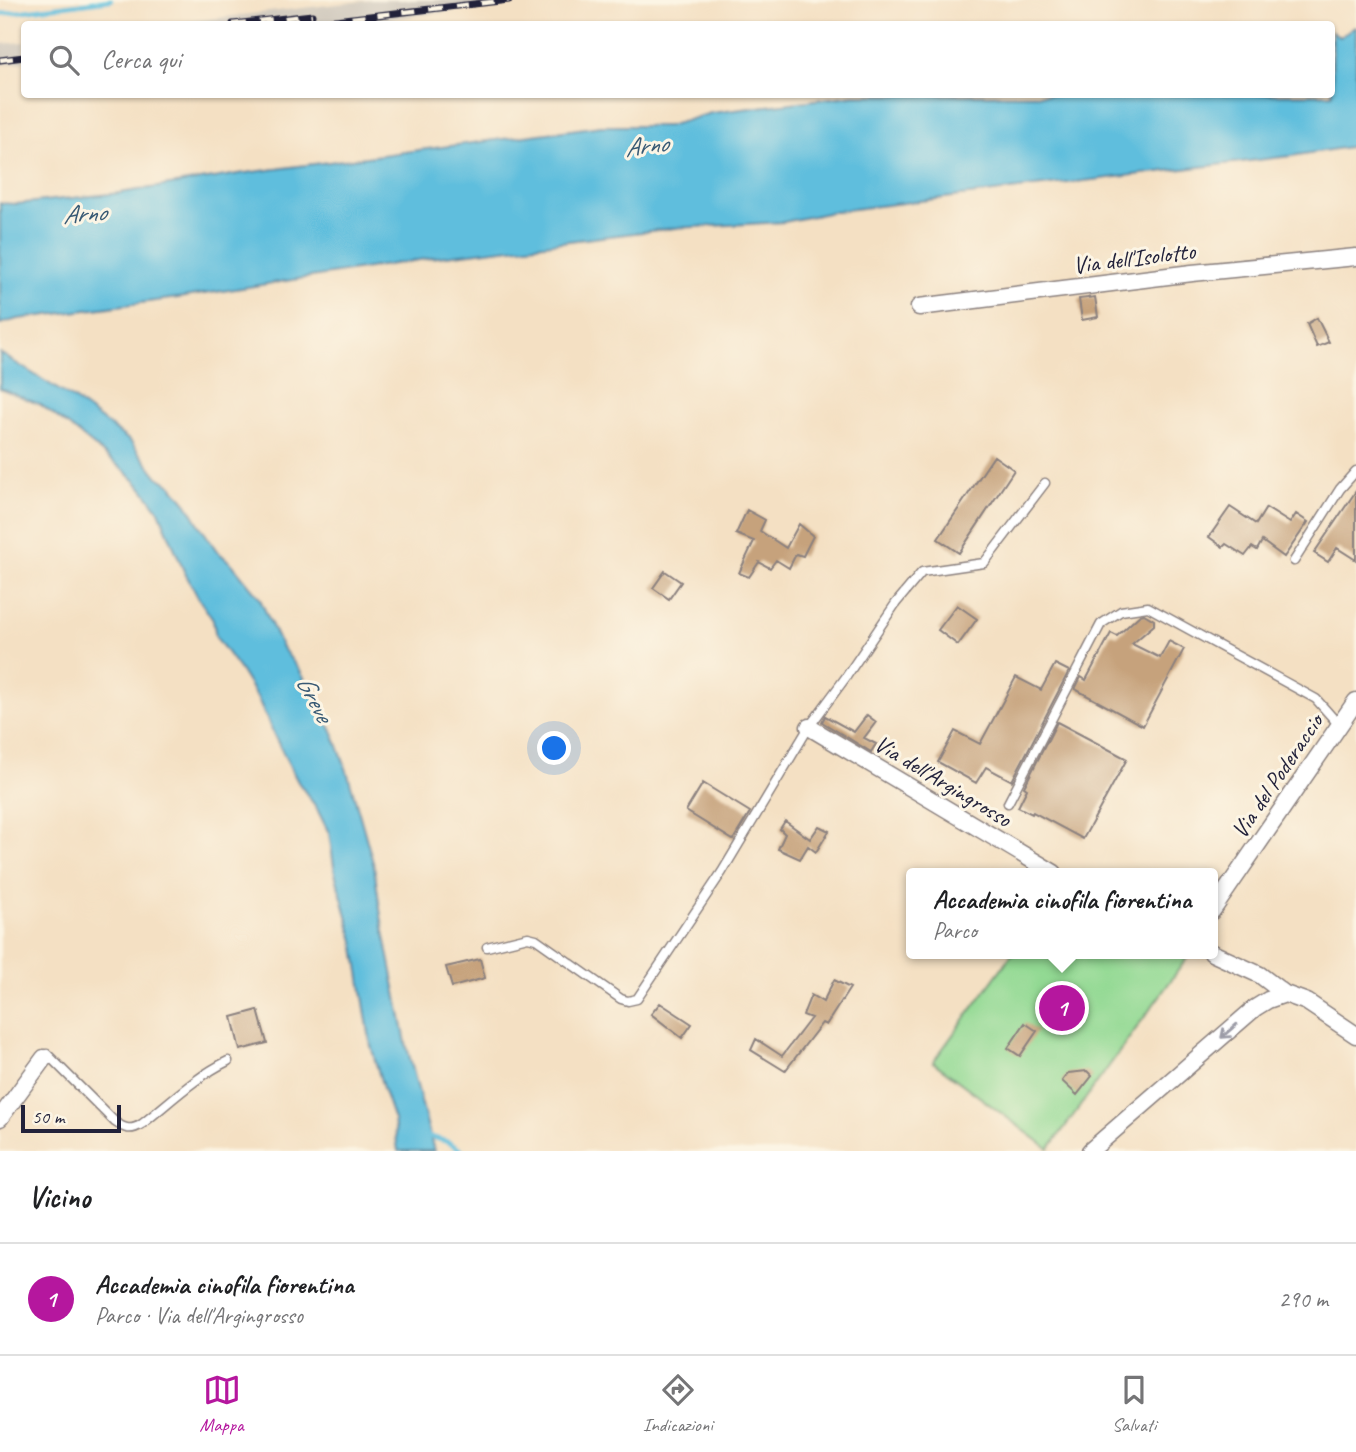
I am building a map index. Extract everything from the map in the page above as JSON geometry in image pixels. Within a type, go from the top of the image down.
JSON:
[{"type":"street","name":"Via dell'Isolotto","points":[[919,307],[1192,273],[1356,257]]},
{"type":"street","name":"Via del Poderaccio","points":[[1218,904],[1356,701]]},
{"type":"street","name":"Via dell'Argingrosso","points":[[809,727],[1046,868]]},
{"type":"street","points":[[1218,955],[1260,975],[1285,994],[1307,1002],[1356,1035]]},
{"type":"street","points":[[1090,1151],[1255,1008],[1285,994]]},
{"type":"street","points":[[0,1118],[45,1056]]},
{"type":"lane","points":[[1294,561],[1340,489],[1356,471]]},
{"type":"lane","points":[[487,947],[528,937],[536,939],[621,999],[637,999],[722,872],[809,727],[896,603],[922,572],[984,563],[1045,484]]},
{"type":"lane","points":[[1008,803],[1101,624],[1121,611],[1148,607],[1316,699],[1339,725]]},
{"type":"lane","points":[[45,1056],[115,1122],[128,1129],[135,1129],[195,1080],[228,1061]]},
{"type":"shaded area","points":[[371,0],[548,0],[371,21],[192,21]]},
{"type":"shaded area","points":[[21,42],[21,62],[0,65],[0,44]]},
{"type":"green space","points":[[1008,959],[1186,959],[1049,1149],[933,1062]]},
{"type":"water","name":"Arno","points":[[1356,27],[1356,146],[837,211],[784,222],[675,228],[438,257],[178,298],[18,319],[0,324],[0,203],[16,204],[120,193],[238,174],[601,126],[668,126],[711,113],[830,98],[1335,98],[1335,34],[1340,37]]},
{"type":"water","points":[[0,353],[75,400],[130,441],[158,477],[171,485],[187,504],[217,551],[232,564],[259,597],[281,646],[300,671],[334,735],[362,823],[374,866],[406,1043],[434,1151],[398,1151],[394,1120],[371,1046],[354,941],[335,873],[329,833],[316,807],[298,782],[258,699],[216,637],[213,620],[184,571],[159,511],[125,471],[78,433],[41,405],[0,388]]},
{"type":"building","points":[[1095,297],[1098,317],[1082,320],[1079,299]]},
{"type":"building","points":[[1317,318],[1329,342],[1317,347],[1307,324]]},
{"type":"building","points":[[994,456],[1014,470],[959,553],[938,539]]},
{"type":"building","points":[[1356,491],[1356,560],[1337,548],[1328,562],[1314,553]]},
{"type":"building","points":[[1230,507],[1256,524],[1266,508],[1290,523],[1296,514],[1308,522],[1284,557],[1262,541],[1257,550],[1252,547],[1245,556],[1226,544],[1223,547],[1209,537]]},
{"type":"building","points":[[747,510],[765,520],[760,531],[786,548],[799,524],[813,536],[803,556],[796,554],[789,568],[776,560],[770,568],[759,562],[749,577],[739,573],[754,541],[736,534]]},
{"type":"building","points":[[665,571],[681,582],[669,599],[653,588]]},
{"type":"building","points":[[957,605],[977,619],[958,645],[938,630]]},
{"type":"building","points":[[1144,614],[1154,620],[1154,625],[1132,644],[1160,658],[1169,641],[1184,649],[1143,726],[1075,689],[1081,677],[1086,680],[1111,633],[1117,636]]},
{"type":"building","points":[[1055,664],[1069,671],[1012,781],[986,767],[976,783],[938,762],[955,731],[980,744],[1016,677],[1041,690]]},
{"type":"building","points":[[867,715],[876,722],[864,738],[876,744],[871,752],[822,722],[825,716],[854,732]]},
{"type":"building","points":[[1057,722],[1127,759],[1083,839],[1033,812],[1032,814],[1018,807],[1027,789],[1024,787]]},
{"type":"building","points":[[703,783],[750,812],[733,840],[686,811]]},
{"type":"building","points":[[785,821],[810,839],[819,826],[829,831],[816,852],[808,846],[800,859],[778,849],[785,834],[780,829]]},
{"type":"building","points":[[480,959],[485,978],[452,987],[446,967]]},
{"type":"building","points":[[834,980],[850,988],[826,1025],[822,1023],[785,1071],[751,1050],[756,1039],[782,1056],[811,1018],[803,1015],[811,995],[823,1002]]},
{"type":"building","points":[[660,1003],[692,1024],[682,1038],[651,1014]]},
{"type":"building","points":[[258,1010],[267,1043],[240,1050],[232,1017]]},
{"type":"building","points":[[1025,1023],[1037,1031],[1020,1056],[1008,1048]]},
{"type":"building","points":[[1087,1071],[1092,1076],[1077,1095],[1062,1081],[1068,1073]]},
{"type":"waterway","points":[[0,14],[111,0]]},
{"type":"waterway","points":[[424,1135],[448,1142],[463,1151]]},
{"type":"railway","points":[[326,21],[509,0]]},
{"type":"railway","points":[[259,21],[312,15]]},
{"type":"railway","points":[[0,60],[21,57]]},
{"type":"place","name":"Accademia cinofila fiorentina","points":[[1062,1008]]},
{"type":"water label","name":"Greve","points":[[315,698]]}]
